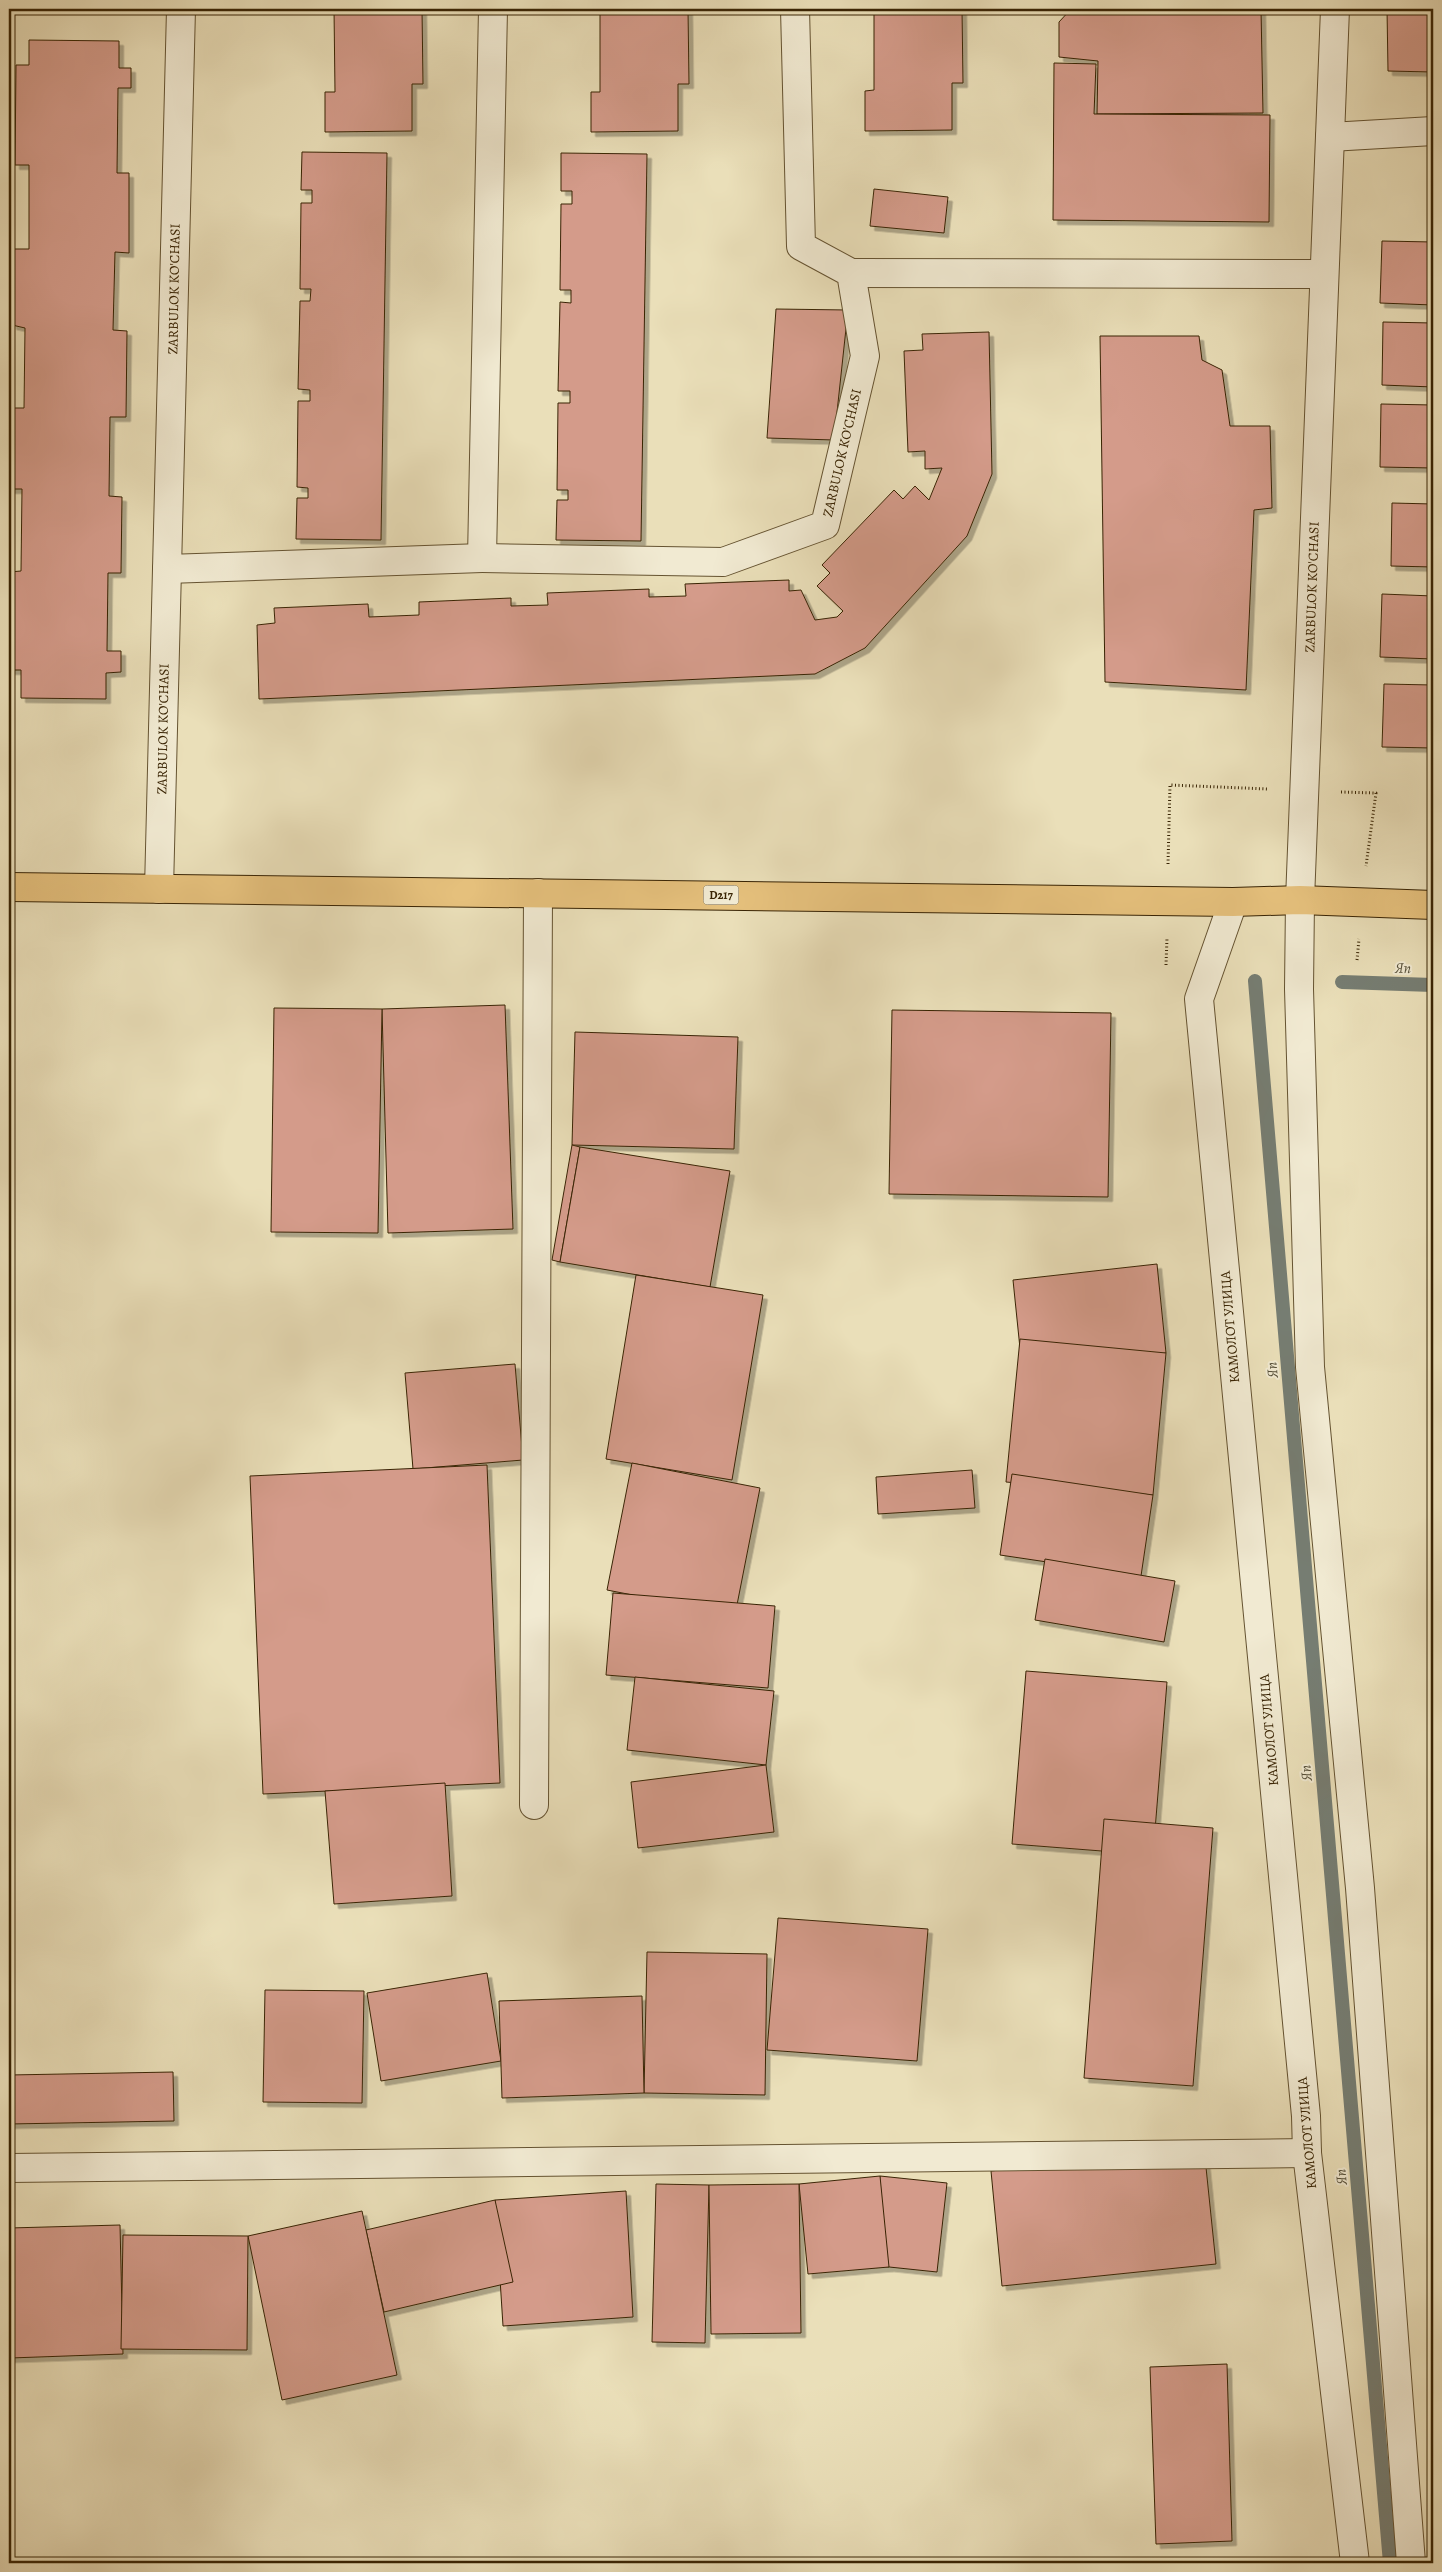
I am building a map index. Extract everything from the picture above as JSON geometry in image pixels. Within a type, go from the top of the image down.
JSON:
[{"type":"main road","name":"D217","points":[[9,887],[1233,902],[1300,900],[1433,905]]},
{"type":"street","name":"ZARBULOK KO'CHASI","points":[[160,889],[181,9]]},
{"type":"street","points":[[482,558],[493,9]]},
{"type":"street","points":[[795,9],[800,246],[851,273],[1324,274]]},
{"type":"street","name":"ZARBULOK KO'CHASI","points":[[1335,9],[1300,900],[1299,988],[1310,1367],[1360,1888],[1410,2563]]},
{"type":"street","points":[[1330,137],[1433,131]]},
{"type":"street","name":"ZARBULOK KO'CHASI","points":[[167,569],[482,558],[723,562],[825,525],[865,356],[851,273]]},
{"type":"street","points":[[534,1805],[538,893]]},
{"type":"street","name":"КАМОЛОТ УЛИЦА","points":[[1233,902],[1199,999],[1306,2116],[1307,2154],[1355,2563]]},
{"type":"street","points":[[9,2168],[1307,2154]]},
{"type":"building","points":[[334,9],[422,9],[423,84],[412,84],[412,131],[325,132],[325,92],[335,92]]},
{"type":"building","points":[[600,9],[688,9],[689,84],[678,84],[678,131],[591,132],[591,92],[600,92]]},
{"type":"building","points":[[874,9],[962,9],[963,83],[952,83],[952,130],[865,131],[865,91],[874,90]]},
{"type":"building","points":[[1071,9],[1261,9],[1263,113],[1097,114],[1098,61],[1059,57],[1059,22]]},
{"type":"building","points":[[1387,9],[1433,9],[1433,72],[1388,71]]},
{"type":"building","points":[[29,40],[119,41],[119,68],[131,68],[131,88],[118,88],[117,173],[129,173],[129,253],[115,252],[113,330],[127,331],[126,417],[110,417],[109,496],[122,497],[121,573],[108,573],[107,651],[121,651],[121,672],[106,673],[106,699],[21,698],[21,670],[9,670],[9,572],[21,571],[22,489],[9,489],[9,408],[24,408],[25,328],[12,325],[13,249],[29,249],[29,165],[15,165],[16,65],[29,65]]},
{"type":"building","points":[[1054,63],[1096,64],[1094,114],[1270,115],[1269,222],[1053,220]]},
{"type":"building","points":[[302,152],[387,153],[381,540],[296,539],[297,498],[308,498],[308,488],[297,487],[298,401],[310,401],[310,390],[298,389],[300,301],[310,301],[311,289],[300,289],[301,203],[312,203],[312,190],[301,190]]},
{"type":"building","points":[[561,153],[647,154],[641,541],[556,540],[557,500],[568,500],[568,490],[557,490],[558,403],[570,403],[570,391],[558,391],[560,302],[571,303],[571,290],[560,290],[561,204],[572,204],[572,191],[561,191]]},
{"type":"building","points":[[874,189],[948,197],[944,233],[870,226]]},
{"type":"building","points":[[1382,241],[1433,242],[1433,305],[1380,303]]},
{"type":"building","points":[[776,309],[848,310],[834,440],[767,438]]},
{"type":"building","points":[[1383,322],[1433,323],[1433,387],[1382,385]]},
{"type":"building","points":[[989,332],[992,474],[967,536],[865,648],[815,674],[259,699],[257,625],[275,623],[274,608],[368,604],[369,617],[419,615],[419,602],[511,598],[511,606],[548,605],[547,593],[649,589],[649,597],[686,596],[685,584],[789,580],[789,591],[801,590],[815,620],[837,617],[843,611],[817,586],[830,573],[822,565],[894,490],[903,499],[915,486],[929,500],[942,468],[925,469],[925,451],[908,452],[904,351],[923,350],[922,334]]},
{"type":"building","points":[[1100,336],[1199,336],[1202,360],[1222,370],[1230,426],[1270,426],[1272,508],[1254,510],[1246,690],[1105,682]]},
{"type":"building","points":[[1381,404],[1433,405],[1433,468],[1380,467]]},
{"type":"building","points":[[1392,503],[1433,504],[1433,567],[1391,566]]},
{"type":"building","points":[[1382,594],[1433,596],[1433,659],[1380,657]]},
{"type":"building","points":[[1384,684],[1433,685],[1433,748],[1382,747]]},
{"type":"building","points":[[505,1005],[513,1229],[388,1233],[382,1009]]},
{"type":"building","points":[[274,1008],[382,1009],[378,1233],[271,1232]]},
{"type":"building","points":[[892,1010],[1111,1013],[1108,1197],[889,1194]]},
{"type":"building","points":[[575,1032],[738,1037],[734,1149],[572,1145]]},
{"type":"building","points":[[572,1145],[580,1147],[560,1262],[552,1260]]},
{"type":"building","points":[[580,1147],[730,1171],[710,1287],[560,1262]]},
{"type":"building","points":[[1157,1264],[1166,1353],[1022,1368],[1013,1280]]},
{"type":"building","points":[[636,1275],[763,1295],[732,1480],[606,1459]]},
{"type":"building","points":[[1020,1339],[1166,1353],[1153,1495],[1006,1482]]},
{"type":"building","points":[[515,1364],[523,1460],[413,1469],[405,1373]]},
{"type":"building","points":[[632,1463],[760,1488],[735,1615],[607,1590]]},
{"type":"building","points":[[487,1465],[500,1783],[263,1794],[250,1476]]},
{"type":"building","points":[[972,1470],[975,1508],[878,1514],[876,1477]]},
{"type":"building","points":[[1012,1474],[1153,1495],[1141,1576],[1000,1555]]},
{"type":"building","points":[[1045,1559],[1175,1581],[1164,1642],[1035,1620]]},
{"type":"building","points":[[613,1593],[775,1606],[768,1688],[606,1675]]},
{"type":"building","points":[[1026,1671],[1167,1682],[1153,1855],[1012,1844]]},
{"type":"building","points":[[635,1677],[774,1691],[766,1765],[627,1750]]},
{"type":"building","points":[[766,1765],[774,1832],[638,1848],[631,1782]]},
{"type":"building","points":[[445,1783],[452,1896],[334,1904],[325,1791]]},
{"type":"building","points":[[1104,1819],[1213,1828],[1193,2086],[1084,2078]]},
{"type":"building","points":[[778,1918],[928,1929],[917,2061],[767,2050]]},
{"type":"building","points":[[647,1952],[767,1954],[765,2095],[644,2093]]},
{"type":"building","points":[[487,1973],[501,2061],[381,2081],[367,1993]]},
{"type":"building","points":[[265,1990],[364,1991],[362,2103],[263,2102]]},
{"type":"building","points":[[642,1996],[644,2093],[502,2098],[499,2001]]},
{"type":"building","points":[[173,2072],[174,2121],[9,2124],[9,2075]]},
{"type":"building","points":[[1204,2148],[1216,2264],[1002,2286],[991,2171]]},
{"type":"building","points":[[880,2176],[947,2183],[937,2272],[870,2265]]},
{"type":"building","points":[[880,2176],[889,2267],[808,2274],[799,2184]]},
{"type":"building","points":[[656,2184],[709,2185],[705,2343],[652,2342]]},
{"type":"building","points":[[799,2184],[801,2333],[711,2334],[709,2185]]},
{"type":"building","points":[[626,2191],[633,2317],[503,2326],[495,2200]]},
{"type":"building","points":[[495,2200],[513,2282],[384,2312],[366,2230]]},
{"type":"building","points":[[362,2211],[397,2375],[282,2400],[248,2236]]},
{"type":"building","points":[[120,2225],[123,2354],[10,2358],[9,2228]]},
{"type":"building","points":[[123,2235],[248,2236],[247,2350],[121,2349]]},
{"type":"building","points":[[1227,2364],[1232,2541],[1156,2544],[1150,2367]]},
{"type":"waterway","name":"Яп","points":[[1255,981],[1390,2563]]},
{"type":"waterway","name":"Яп","points":[[1342,982],[1433,985]]}]
